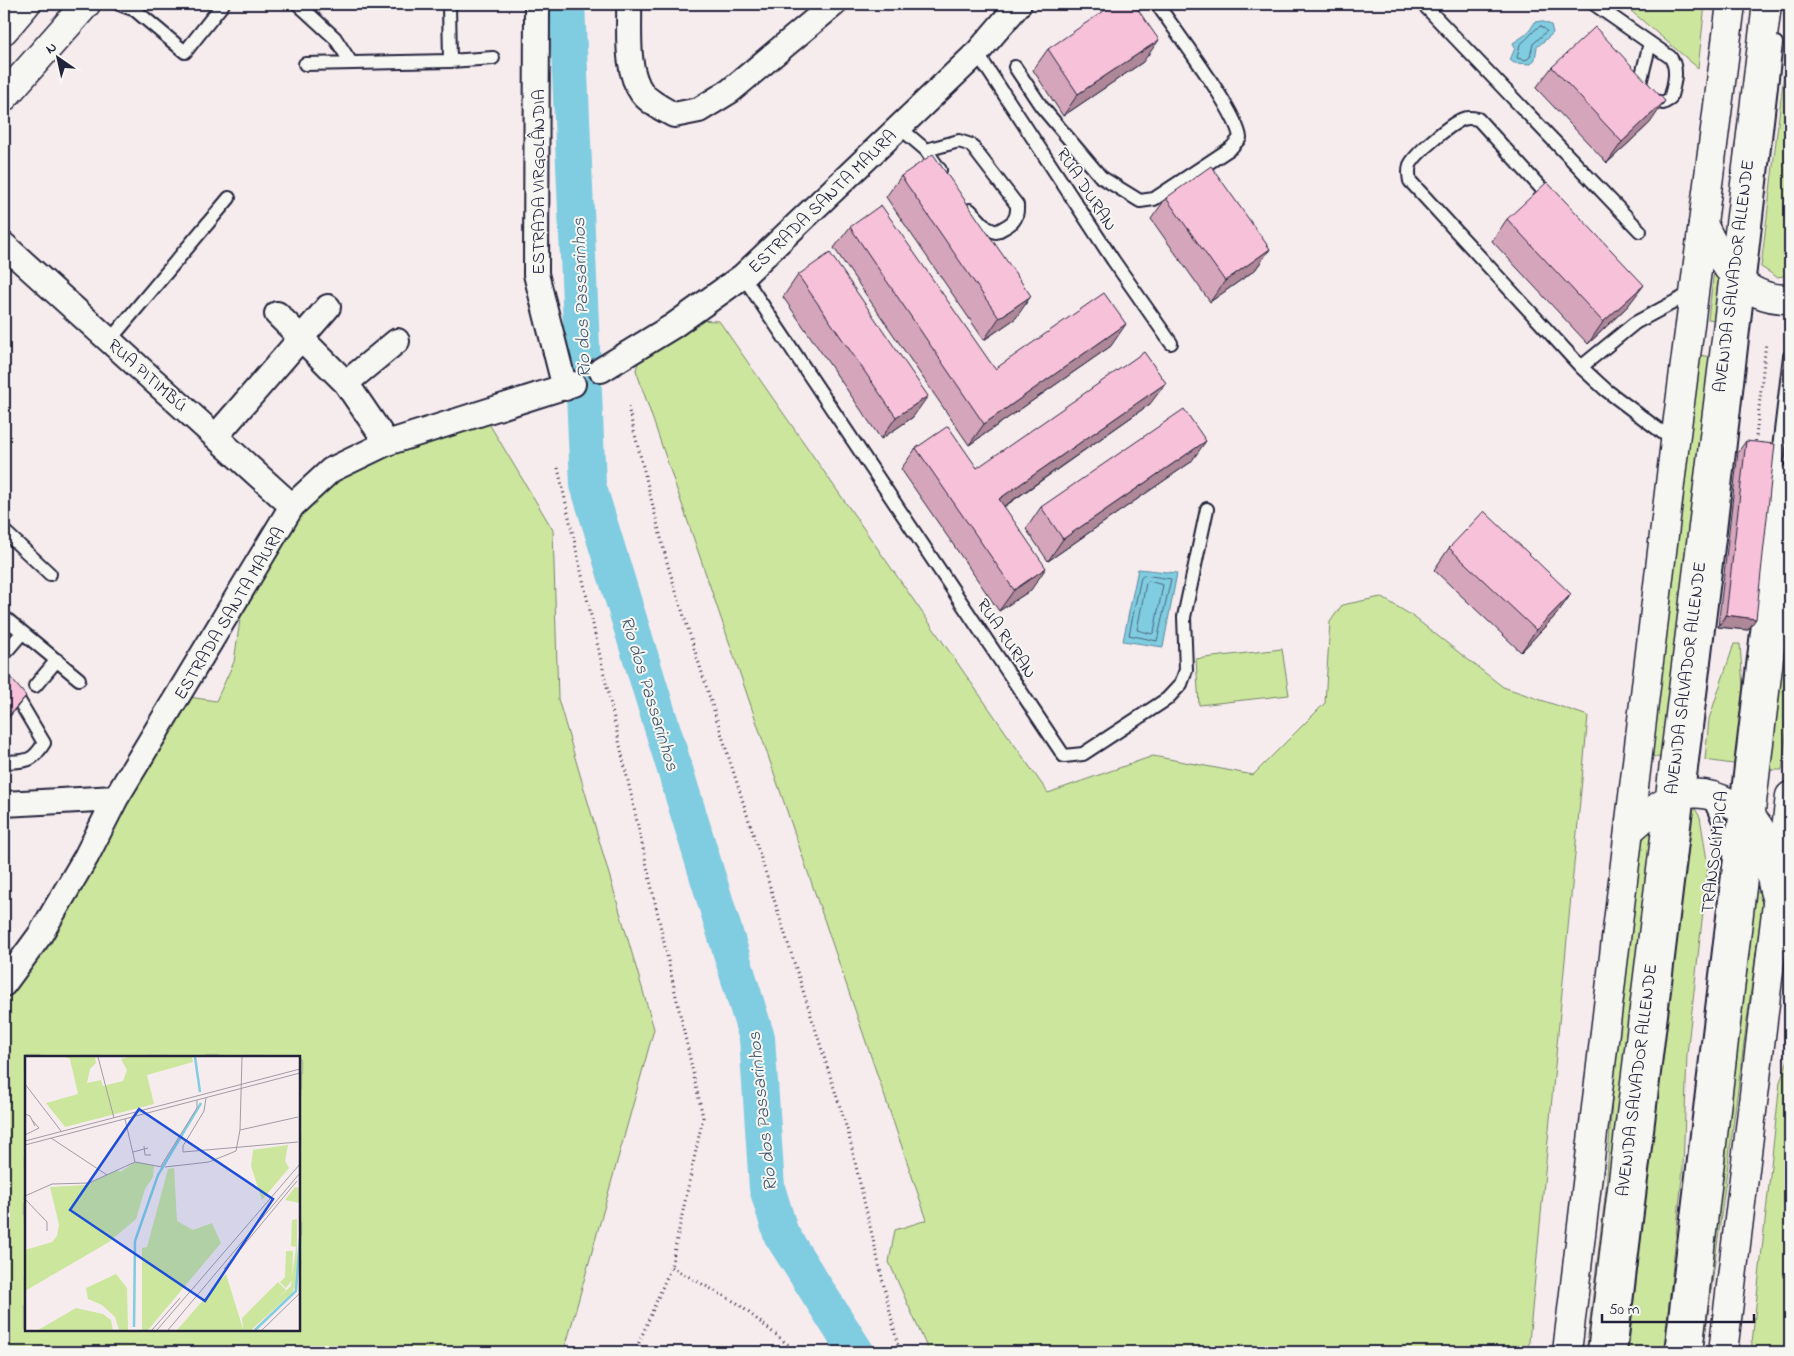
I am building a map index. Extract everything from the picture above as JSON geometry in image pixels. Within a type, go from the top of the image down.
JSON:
[{"type":"main road","points":[[4,30],[26,4]]},
{"type":"main road","points":[[4,97],[86,4]]},
{"type":"main road","name":"AVENIDA SALVADOR ALLENDE","points":[[1568,1351],[1675,442],[1732,4]]},
{"type":"main road","name":"AVENIDA SALVADOR ALLENDE","points":[[1602,1352],[1688,795],[1724,338],[1741,282],[1767,4]]},
{"type":"main road","points":[[1703,224],[1717,252],[1741,282],[1762,295],[1776,299],[1790,299]]},
{"type":"main road","points":[[1688,1352],[1744,812],[1754,773],[1790,479]]},
{"type":"main road","points":[[1630,830],[1660,804],[1688,795],[1719,797],[1744,812],[1759,828],[1765,845],[1771,884],[1781,911]]},
{"type":"main road","points":[[1723,1352],[1781,911],[1789,813]]},
{"type":"street","name":"ESTRADA VIRGOLÂNDIA","points":[[537,4],[536,274],[569,386]]},
{"type":"street","points":[[629,4],[632,69],[642,92],[657,106],[674,115],[699,110],[730,91],[834,4]]},
{"type":"street","name":"ESTRADA SANTA MAURA","points":[[601,370],[673,326],[743,276],[977,53],[1019,4]]},
{"type":"street","name":"RUA PITIMBÚ","points":[[4,245],[292,506]]},
{"type":"street","points":[[216,436],[328,307]]},
{"type":"street","points":[[277,314],[346,383],[387,443]]},
{"type":"street","points":[[346,383],[397,342]]},
{"type":"street","name":"ESTRADA SANTA MAURA","points":[[4,984],[40,935],[86,856],[116,798],[292,506],[331,470],[387,443],[569,386]]},
{"type":"street","points":[[4,804],[116,798]]},
{"type":"lane","points":[[119,4],[134,10],[185,52],[222,4]]},
{"type":"lane","points":[[298,4],[310,9],[342,47],[350,61]]},
{"type":"lane","points":[[449,4],[450,61]]},
{"type":"lane","points":[[1015,67],[1041,106],[1101,178],[1140,201],[1154,199],[1231,148],[1240,138],[1238,127],[1225,106],[1157,4]]},
{"type":"lane","points":[[1423,4],[1640,231]]},
{"type":"lane","points":[[1594,4],[1650,43]]},
{"type":"lane","points":[[1741,282],[1777,32]]},
{"type":"lane","name":"RUA DURAN","points":[[977,53],[1113,260],[1171,343]]},
{"type":"lane","points":[[305,64],[350,61],[450,61],[493,58]]},
{"type":"lane","points":[[1558,207],[1478,119],[1463,119],[1447,129],[1410,165],[1408,173],[1410,181],[1581,367],[1606,390],[1675,442]]},
{"type":"lane","points":[[899,127],[926,150],[948,181]]},
{"type":"lane","points":[[926,150],[959,140],[971,145],[1017,205],[1018,216],[1014,223],[996,232],[976,220],[960,196]]},
{"type":"lane","points":[[110,340],[229,198]]},
{"type":"lane","name":"RUA RURAN","points":[[743,276],[1064,756],[1083,754],[1166,699],[1181,684],[1186,670],[1184,617],[1207,509]]},
{"type":"lane","points":[[1581,367],[1635,323],[1694,291]]},
{"type":"lane","name":"TRANSOLÍMPICA","points":[[1671,1352],[1730,858],[1744,812],[1790,356]]},
{"type":"lane","points":[[4,532],[50,574]]},
{"type":"lane","points":[[4,617],[79,679]]},
{"type":"lane","points":[[4,654],[22,633]]},
{"type":"lane","points":[[35,686],[57,660]]},
{"type":"lane","points":[[4,687],[18,699],[44,743],[37,755],[29,761],[4,762]]},
{"type":"lane","points":[[1688,795],[1721,826],[1730,858]]},
{"type":"lane","name":"TRANSOLÍMPICA","points":[[1620,1352],[1688,795]]},
{"type":"path","points":[[1754,454],[1766,342]]},
{"type":"path","points":[[628,407],[668,566],[848,1132],[898,1346],[902,1352]]},
{"type":"path","points":[[558,468],[703,1117],[670,1267],[635,1352]]},
{"type":"path","points":[[670,1267],[737,1303],[797,1352]]},
{"type":"path","points":[[4,1341],[7,1352]]},
{"type":"path","points":[[887,1352],[898,1346]]},
{"type":"green space","points":[[1623,4],[1705,4],[1698,68]]},
{"type":"green space","points":[[1790,23],[1790,275],[1777,277],[1761,267]]},
{"type":"green space","points":[[1715,263],[1720,264],[1724,321],[1708,319]]},
{"type":"green space","points":[[692,320],[719,321],[1048,793],[1153,756],[1253,775],[1325,703],[1330,622],[1342,605],[1381,597],[1411,615],[1503,687],[1588,716],[1528,1352],[929,1352],[889,1262],[895,1230],[927,1220],[636,370],[641,352]]},
{"type":"green space","points":[[1698,355],[1712,357],[1664,758],[1647,756]]},
{"type":"green space","points":[[488,422],[553,530],[558,699],[654,1029],[564,1352],[4,1352],[4,991],[182,696],[216,701],[234,662],[245,585],[292,507],[389,451]]},
{"type":"green space","points":[[1790,576],[1790,702],[1782,770],[1768,770]]},
{"type":"green space","points":[[1734,644],[1740,644],[1745,717],[1740,765],[1705,760],[1709,719]]},
{"type":"green space","points":[[1282,649],[1289,695],[1199,705],[1196,659]]},
{"type":"green space","points":[[1691,802],[1700,817],[1708,867],[1687,1054],[1683,1168],[1664,1352],[1628,1352]]},
{"type":"green space","points":[[1649,828],[1653,840],[1593,1352],[1586,1352],[1606,1189],[1615,1057],[1637,849]]},
{"type":"green space","points":[[1756,892],[1764,892],[1703,1352],[1696,1352]]},
{"type":"green space","points":[[1790,1054],[1790,1352],[1751,1352],[1780,1082]]},
{"type":"water","points":[[1541,21],[1551,25],[1553,33],[1537,47],[1535,59],[1531,64],[1514,63],[1510,60],[1515,48],[1513,43],[1528,33],[1535,22]]},
{"type":"water","points":[[1138,569],[1177,573],[1163,647],[1123,641]]},
{"type":"building","points":[[1114,4],[1134,4],[1159,40],[1078,94],[1048,49]]},
{"type":"building","points":[[1595,27],[1665,101],[1622,142],[1552,67]]},
{"type":"building","points":[[933,154],[1031,296],[999,318],[901,176]]},
{"type":"building","points":[[1211,166],[1270,249],[1225,281],[1166,198]]},
{"type":"building","points":[[1547,182],[1644,285],[1603,322],[1507,219]]},
{"type":"building","points":[[881,205],[995,369],[1104,293],[1126,324],[984,424],[850,227]]},
{"type":"building","points":[[830,253],[928,396],[896,417],[798,275]]},
{"type":"building","points":[[1144,352],[1166,383],[999,499],[1046,568],[1014,590],[916,448],[948,426],[977,468]]},
{"type":"building","points":[[1184,409],[1206,441],[1063,539],[1041,507]]},
{"type":"building","points":[[1746,441],[1775,444],[1756,619],[1726,615]]},
{"type":"building","points":[[1484,511],[1571,594],[1536,630],[1449,548]]},
{"type":"building","points":[[4,670],[26,696],[4,721]]},
{"type":"waterway","name":"Rio dos Passarinhos","points":[[567,4],[588,485],[757,1038],[767,1188],[781,1234],[856,1352]]}]
